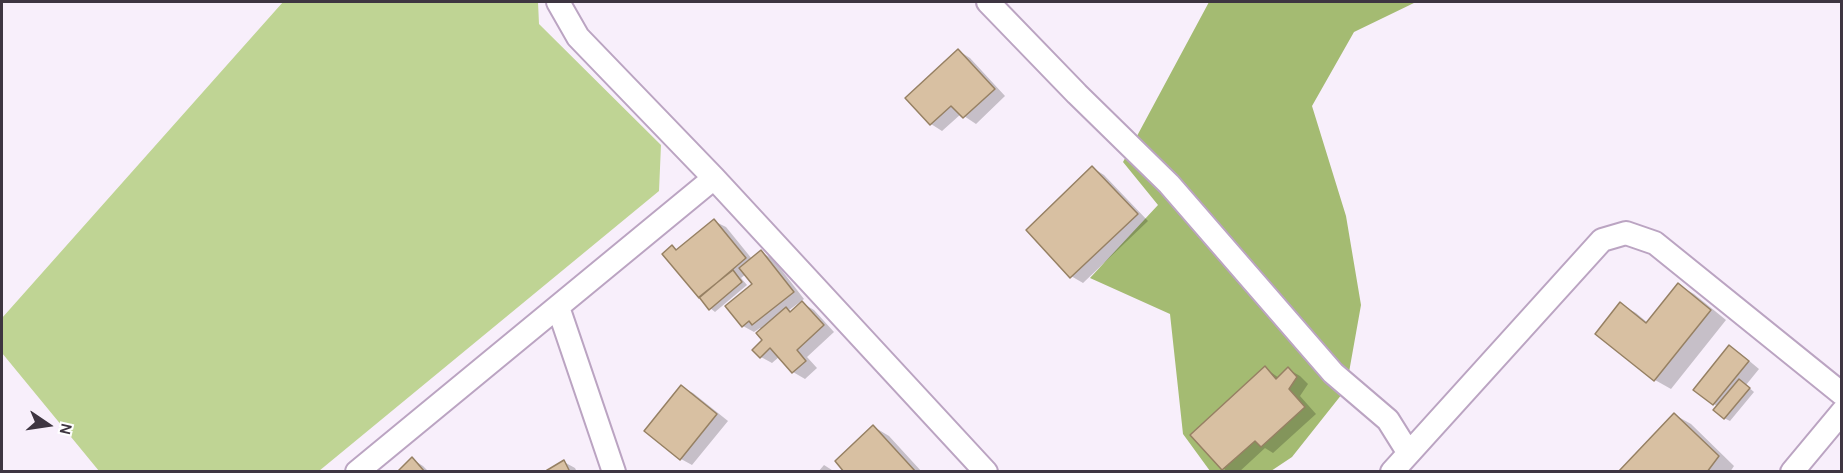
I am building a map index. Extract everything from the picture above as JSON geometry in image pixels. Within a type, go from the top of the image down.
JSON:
[{"type":"street","points":[[558,2],[578,37],[714,178],[986,471]]},
{"type":"street","points":[[988,2],[1169,184],[1333,373],[1388,420],[1408,452]]},
{"type":"street","points":[[357,471],[714,178]]},
{"type":"street","points":[[1392,471],[1602,240],[1626,233],[1655,243],[1842,394]]},
{"type":"street","points":[[558,307],[614,471]]},
{"type":"street","points":[[1792,471],[1842,412]]},
{"type":"green space","points":[[283,2],[538,2],[539,24],[661,145],[659,191],[319,471],[99,471],[2,353],[2,318]]},
{"type":"green space","points":[[1209,2],[1416,2],[1354,32],[1312,106],[1346,216],[1361,305],[1346,389],[1292,457],[1271,471],[1210,471],[1183,434],[1170,314],[1090,278],[1158,205],[1123,162]]},
{"type":"building","points":[[958,49],[995,89],[963,118],[951,106],[930,125],[905,98]]},
{"type":"building","points":[[1092,166],[1138,214],[1070,278],[1026,230]]},
{"type":"building","points":[[714,219],[746,258],[699,298],[662,254],[672,245],[676,250]]},
{"type":"building","points":[[761,250],[794,292],[752,325],[749,321],[742,327],[725,306],[752,284],[739,268]]},
{"type":"building","points":[[733,270],[742,282],[709,310],[699,297]]},
{"type":"building","points":[[1678,283],[1711,310],[1654,381],[1595,334],[1620,302],[1646,323]]},
{"type":"building","points":[[802,301],[824,325],[797,350],[806,361],[792,373],[770,348],[760,358],[752,350],[762,340],[756,333],[786,307],[790,312]]},
{"type":"building","points":[[1729,345],[1749,361],[1713,405],[1693,390]]},
{"type":"building","points":[[1265,366],[1276,379],[1288,367],[1297,377],[1289,389],[1305,407],[1261,447],[1255,441],[1222,470],[1190,435]]},
{"type":"building","points":[[1739,379],[1750,388],[1724,419],[1713,410]]},
{"type":"building","points":[[681,385],[717,414],[680,460],[644,431]]},
{"type":"building","points":[[1674,413],[1719,456],[1707,472],[1618,472]]},
{"type":"building","points":[[873,425],[916,472],[844,472],[835,461]]},
{"type":"building","points":[[412,457],[425,472],[397,472]]},
{"type":"building","points":[[564,460],[570,472],[544,472]]}]
